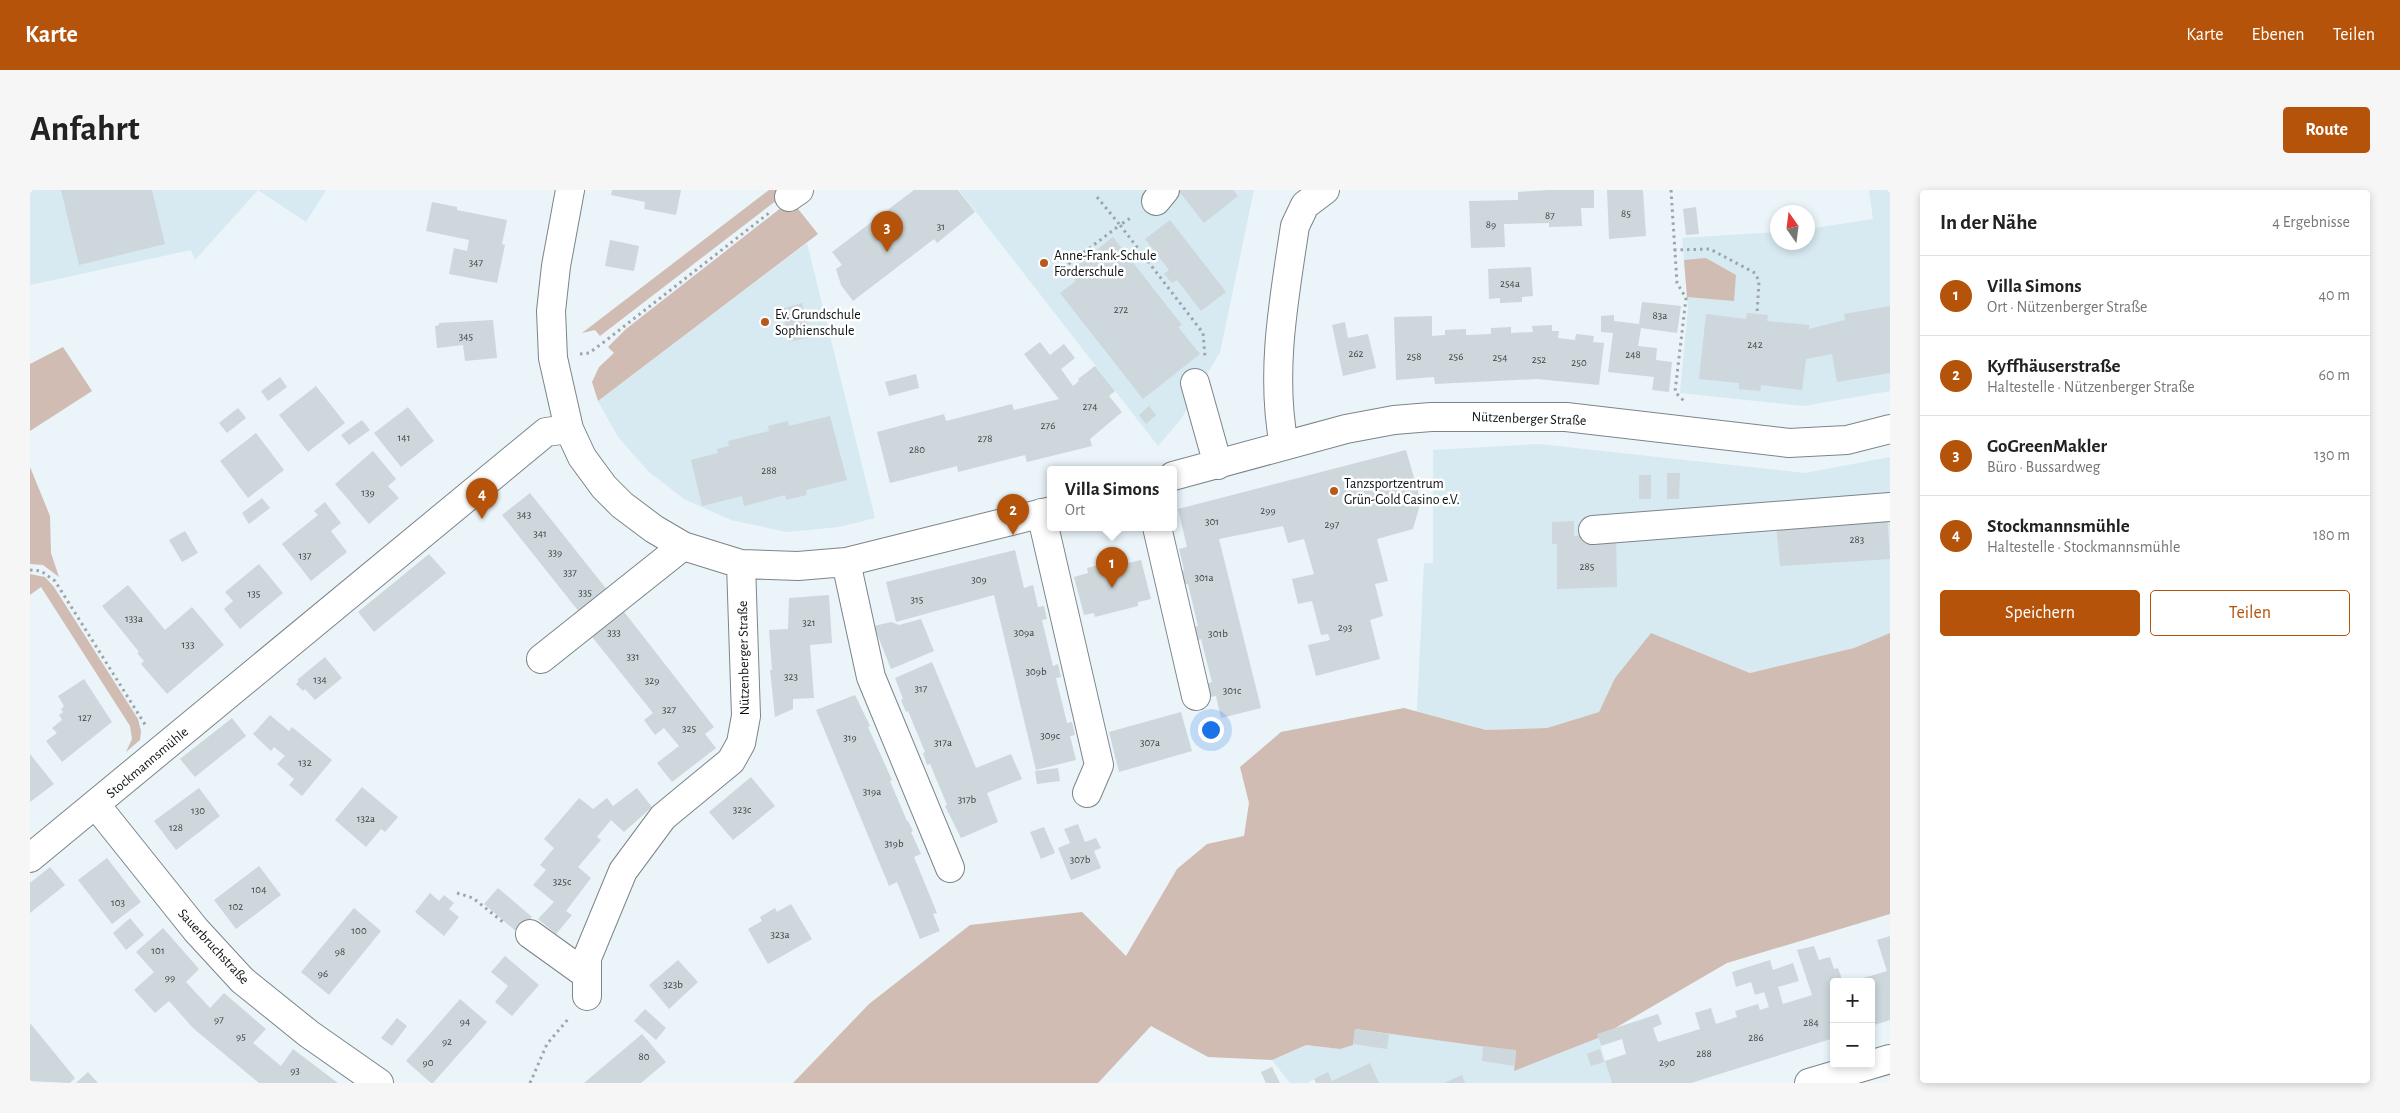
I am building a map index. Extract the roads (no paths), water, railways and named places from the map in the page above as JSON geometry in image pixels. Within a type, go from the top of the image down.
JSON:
[{"type":"street","points":[[570,190],[555,275],[551,311],[553,358],[569,429],[582,457],[604,487],[622,505],[654,529],[683,546],[742,564],[798,566],[846,562],[1046,512]]},
{"type":"street","points":[[1284,445],[1278,411],[1277,374],[1295,226],[1305,205],[1325,190]]},
{"type":"street","points":[[1195,383],[1218,465]]},
{"type":"street","name":"Nützenberger Straße","points":[[1177,475],[1284,445],[1394,420],[1431,416],[1566,417],[1789,443],[1847,440],[1890,429]]},
{"type":"street","name":"Stockmannsmühle","points":[[30,858],[546,432],[569,429]]},
{"type":"street","points":[[1593,530],[1890,507]]},
{"type":"street","points":[[1050,531],[1099,765],[1087,793]]},
{"type":"street","points":[[1157,531],[1196,696]]},
{"type":"street","points":[[541,659],[683,546]]},
{"type":"street","points":[[846,562],[871,677],[950,868]]},
{"type":"street","name":"Nützenberger Straße","points":[[530,934],[587,986],[587,958],[623,871],[663,817],[732,760],[741,743],[746,716],[742,564]]},
{"type":"street","name":"Sauerbruchstraße","points":[[96,805],[196,930],[242,980],[309,1034],[378,1083]]},
{"type":"street","points":[[1809,1083],[1890,1059]]},
{"type":"place","name":"GoGreenMakler","points":[[887,252]]},
{"type":"place","name":"Anne-Frank-Schule Förderschule","points":[[1044,263]]},
{"type":"place","name":"Ev. Grundschule Sophienschule","points":[[765,322]]},
{"type":"place","name":"Tanzsportzentrum Grün-Gold Casino e.V.","points":[[1334,491]]},
{"type":"place","name":"Stockmannsmühle","points":[[482,519]]},
{"type":"place","name":"Kyffhäuserstraße","points":[[1013,535]]},
{"type":"place","name":"Villa Simons","points":[[1112,588]]}]
